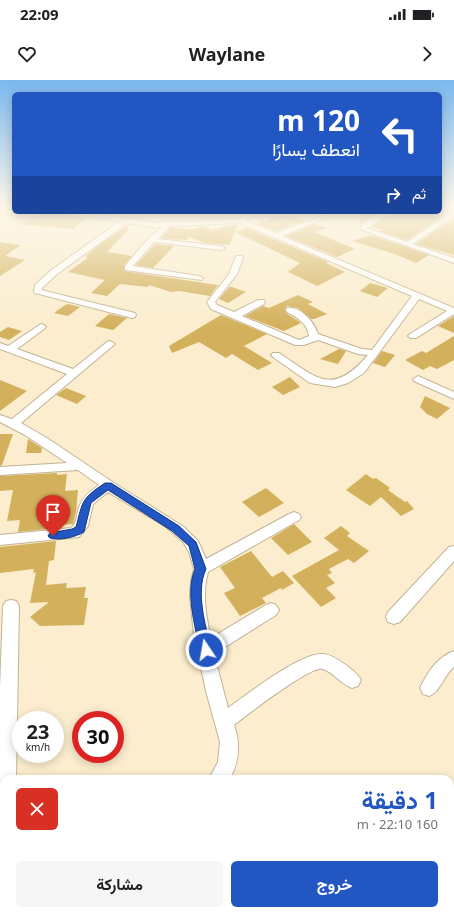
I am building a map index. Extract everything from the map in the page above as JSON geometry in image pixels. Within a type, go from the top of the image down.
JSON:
[{"type":"street","points":[[87,248],[53,273],[38,287],[38,291],[132,314]]},
{"type":"street","points":[[145,248],[128,268],[199,278]]},
{"type":"street","points":[[304,248],[454,311]]},
{"type":"street","points":[[416,248],[454,261]]},
{"type":"street","points":[[239,258],[233,274],[211,302],[214,307],[298,343],[305,343],[314,337],[324,338],[361,352],[375,353]]},
{"type":"street","points":[[276,355],[314,381],[335,384],[344,381],[360,371],[417,296]]},
{"type":"street","points":[[234,316],[261,302]]},
{"type":"street","points":[[290,310],[306,319],[312,326],[314,337]]},
{"type":"street","points":[[413,336],[454,311]]},
{"type":"street","points":[[10,349],[41,327]]},
{"type":"street","points":[[110,344],[74,373],[7,421],[47,443],[108,486],[176,528],[193,544],[200,569],[198,575],[196,606],[212,681],[229,742],[229,757],[225,770],[222,775]]},
{"type":"street","points":[[0,346],[74,373]]},
{"type":"street","points":[[418,379],[454,396]]},
{"type":"street","points":[[0,472],[81,466]]},
{"type":"street","points":[[0,540],[74,533],[81,529],[87,502],[95,494],[108,486]]},
{"type":"street","points":[[200,569],[294,517]]},
{"type":"street","points":[[394,617],[454,551]]},
{"type":"street","points":[[6,775],[11,606]]},
{"type":"street","points":[[206,650],[271,610]]},
{"type":"street","points":[[428,688],[450,659],[454,658]]},
{"type":"street","points":[[224,722],[291,675],[316,660],[323,660],[352,680]]},
{"type":"building","points":[[0,248],[17,248],[5,256],[25,260],[0,276]]},
{"type":"building","points":[[95,248],[111,248],[107,252],[132,256],[124,265],[124,271],[218,285],[210,296],[179,291],[171,292],[149,285],[148,287],[120,284],[107,296],[91,293],[105,280],[68,272],[88,258],[85,257]]},
{"type":"building","points":[[151,248],[172,248],[153,268],[136,265]]},
{"type":"building","points":[[268,248],[295,248],[328,262],[326,263],[345,272],[317,286],[288,272],[300,263]]},
{"type":"building","points":[[315,248],[355,249],[337,257]]},
{"type":"building","points":[[375,248],[409,248],[429,255],[416,263],[395,254]]},
{"type":"building","points":[[430,248],[454,248],[454,255]]},
{"type":"building","points":[[370,283],[388,288],[377,297],[360,291]]},
{"type":"building","points":[[229,287],[246,292],[228,303],[219,299]]},
{"type":"building","points":[[298,295],[313,302],[308,304],[327,314],[311,319],[298,308],[287,306],[285,309],[286,313],[301,323],[284,331],[245,316],[263,306],[269,308]]},
{"type":"building","points":[[68,304],[80,307],[68,316],[54,313],[65,305]]},
{"type":"building","points":[[109,314],[127,318],[113,330],[95,326]]},
{"type":"building","points":[[221,315],[267,334],[244,346],[272,363],[258,370],[232,354],[226,358],[199,342],[172,353],[169,346]]},
{"type":"building","points":[[454,316],[454,333],[438,326]]},
{"type":"building","points":[[8,327],[22,331],[9,340],[0,337],[0,332]]},
{"type":"building","points":[[454,336],[454,360],[437,369],[430,366],[423,370],[405,360],[422,351],[426,353]]},
{"type":"building","points":[[339,349],[346,351],[338,364],[320,359]]},
{"type":"building","points":[[382,351],[395,355],[385,367],[373,363]]},
{"type":"building","points":[[290,377],[300,387],[283,395],[272,387]]},
{"type":"building","points":[[0,380],[27,391],[0,411]]},
{"type":"building","points":[[66,388],[86,396],[77,404],[56,395]]},
{"type":"building","points":[[425,396],[450,408],[437,419],[427,414],[420,407]]},
{"type":"building","points":[[0,434],[13,434],[2,465],[0,466]]},
{"type":"building","points":[[28,439],[42,448],[41,453],[26,453]]},
{"type":"building","points":[[57,473],[57,475],[67,474],[65,491],[78,490],[76,512],[73,524],[57,525],[57,528],[18,532],[20,520],[7,521],[13,490],[0,491],[0,476]]},
{"type":"building","points":[[366,474],[373,479],[376,478],[390,488],[388,490],[405,502],[407,501],[414,509],[401,516],[381,497],[370,506],[346,490]]},
{"type":"building","points":[[266,488],[284,503],[259,517],[242,502]]},
{"type":"building","points":[[294,524],[312,542],[288,555],[271,538]]},
{"type":"building","points":[[341,526],[350,533],[347,536],[369,551],[354,563],[348,559],[329,569],[332,573],[327,575],[335,583],[326,588],[336,598],[321,607],[292,576],[339,550],[324,538]]},
{"type":"building","points":[[56,541],[54,560],[49,561],[46,585],[67,583],[66,588],[86,587],[84,598],[88,598],[84,625],[40,626],[30,617],[49,602],[30,603],[36,572],[33,573],[34,569],[0,573],[0,547]]},
{"type":"building","points":[[251,551],[272,577],[283,571],[294,583],[282,590],[281,588],[262,598],[266,603],[240,616],[224,593],[235,588],[220,567]]},
{"type":"route","points":[[53,536],[74,533],[81,529],[87,502],[95,494],[108,486],[176,528],[193,544],[200,569],[198,575],[196,606],[206,650]]}]
